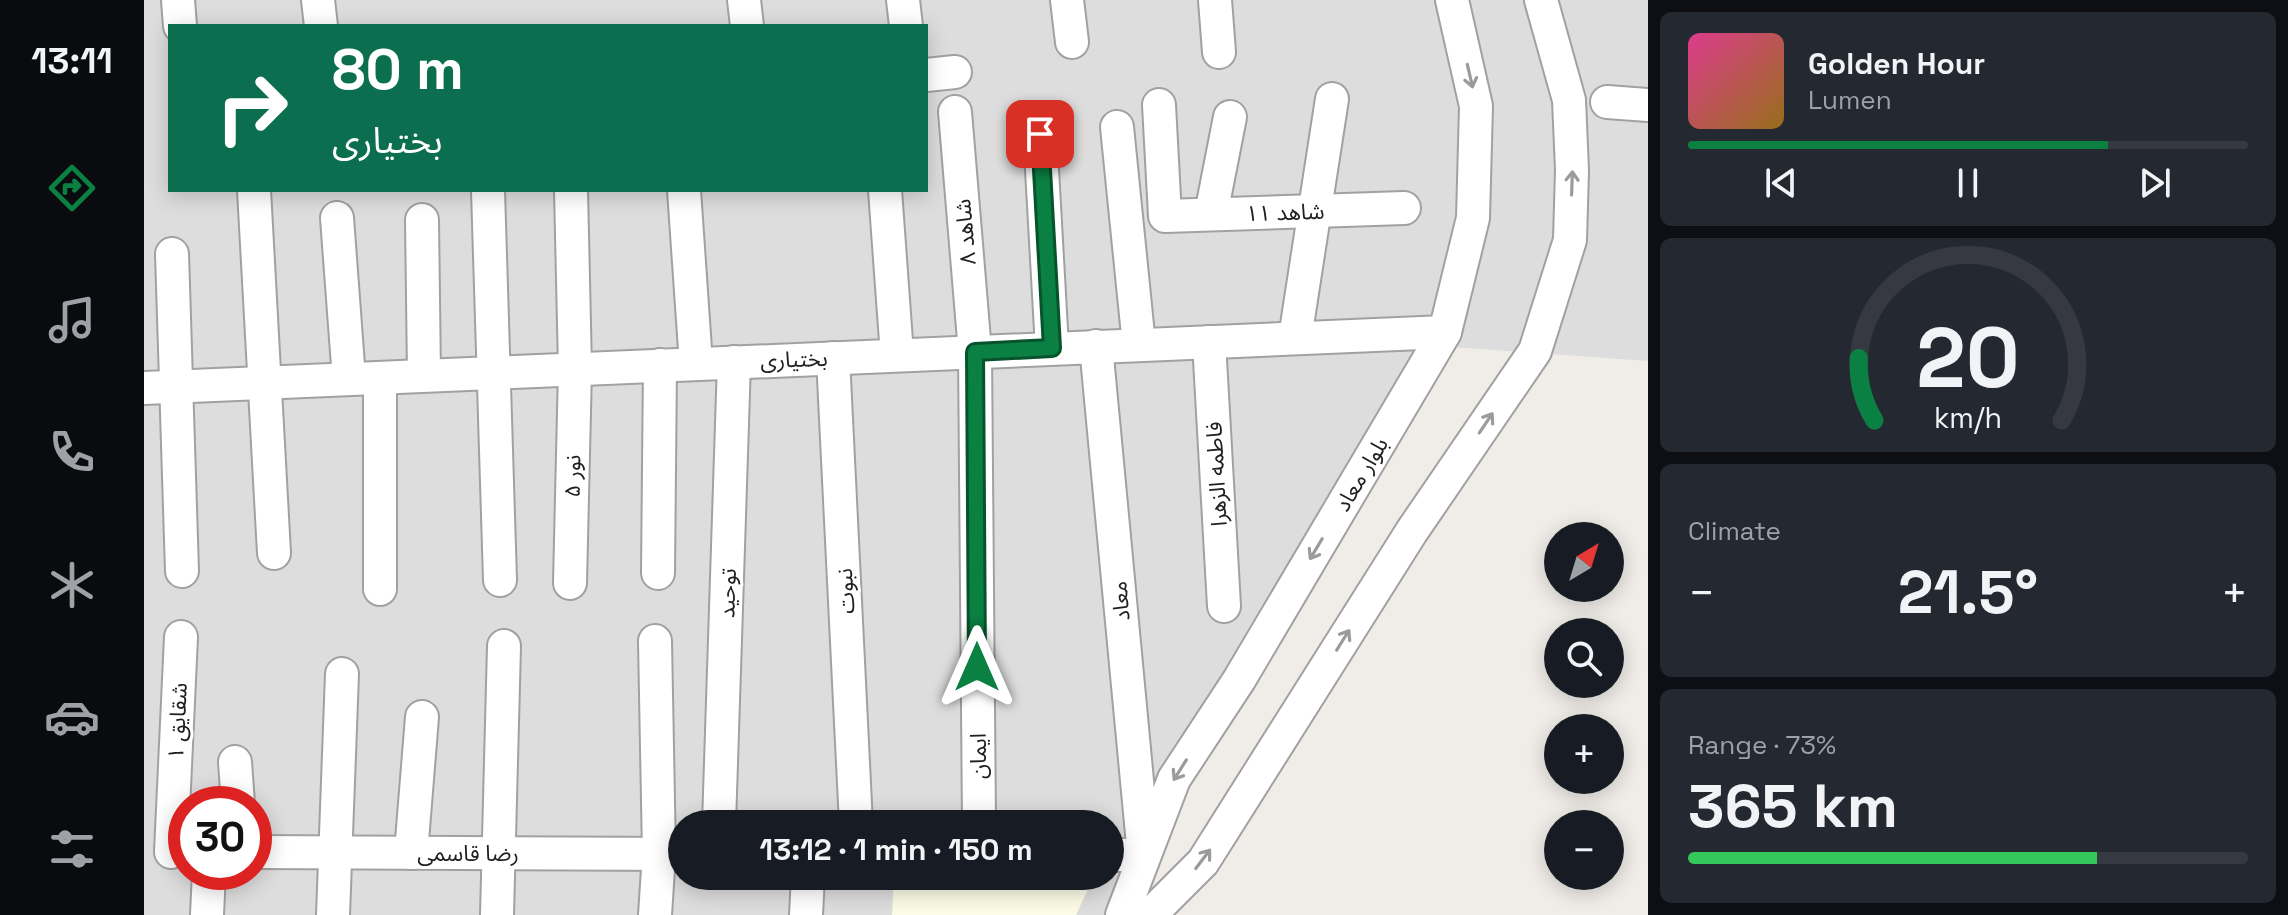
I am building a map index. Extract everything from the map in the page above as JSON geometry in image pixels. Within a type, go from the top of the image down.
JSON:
[{"type":"street","points":[[178,0],[180,24]]},
{"type":"street","points":[[318,0],[321,24]]},
{"type":"street","points":[[744,0],[747,24]]},
{"type":"street","points":[[903,0],[906,24]]},
{"type":"street","points":[[1067,0],[1072,42]]},
{"type":"street","points":[[1215,0],[1219,52]]},
{"type":"street","name":"بلوار معاد","points":[[1122,915],[1174,779],[1239,680],[1445,332],[1473,218],[1476,106],[1452,0]]},
{"type":"street","points":[[1150,915],[1203,862],[1412,531],[1535,351],[1570,240],[1572,170],[1569,100],[1545,3]]},
{"type":"street","points":[[1295,338],[1332,99]]},
{"type":"street","points":[[1607,102],[1648,105]]},
{"type":"street","name":"شاهد ۱۱","points":[[1159,105],[1165,216],[1404,208]]},
{"type":"street","name":"شاهد ۸","points":[[955,112],[975,352]]},
{"type":"street","points":[[1211,214],[1230,117]]},
{"type":"street","points":[[1117,127],[1139,345]]},
{"type":"street","points":[[1040,134],[1052,348]]},
{"type":"street","points":[[254,192],[267,382],[274,553]]},
{"type":"street","points":[[488,192],[500,580]]},
{"type":"street","name":"نور ۵","points":[[570,583],[575,369],[571,192]]},
{"type":"street","points":[[684,192],[696,364]]},
{"type":"street","points":[[885,192],[897,355]]},
{"type":"street","points":[[337,218],[364,378],[380,589]]},
{"type":"street","points":[[422,220],[424,375]]},
{"type":"street","points":[[172,254],[160,387],[182,571]]},
{"type":"street","name":"بختیاری","points":[[160,387],[1445,332]]},
{"type":"street","name":"فاطمه الزهرا","points":[[1209,342],[1224,606]]},
{"type":"street","name":"معاد","points":[[1096,346],[1144,855]]},
{"type":"street","name":"ایمان","points":[[975,352],[979,810]]},
{"type":"street","name":"نبوت","points":[[833,358],[855,810]]},
{"type":"street","name":"توحید","points":[[719,810],[734,362]]},
{"type":"street","points":[[658,573],[660,365]]},
{"type":"street","name":"شقایق ۱","points":[[167,852],[181,637]]},
{"type":"street","points":[[655,641],[668,826]]},
{"type":"street","points":[[497,915],[504,646]]},
{"type":"street","points":[[333,915],[342,674]]},
{"type":"street","points":[[411,853],[422,717]]},
{"type":"street","points":[[235,762],[237,786]]},
{"type":"street","name":"رضا قاسمی","points":[[272,852],[668,854]]},
{"type":"street","points":[[1124,855],[1144,855]]},
{"type":"street","points":[[655,915],[668,862]]},
{"type":"street","points":[[207,915],[208,890]]},
{"type":"street","points":[[806,915],[807,890]]},
{"type":"shaded area","points":[[144,0],[1648,0],[1648,361],[1423,345],[1168,765],[1124,881],[1124,810],[668,810],[668,890],[1120,890],[1111,915],[144,915]]},
{"type":"shaded area","points":[[893,890],[1087,890],[1076,915],[892,915]]},
{"type":"route","points":[[977,667],[975,352],[1052,348],[1040,134]]}]
